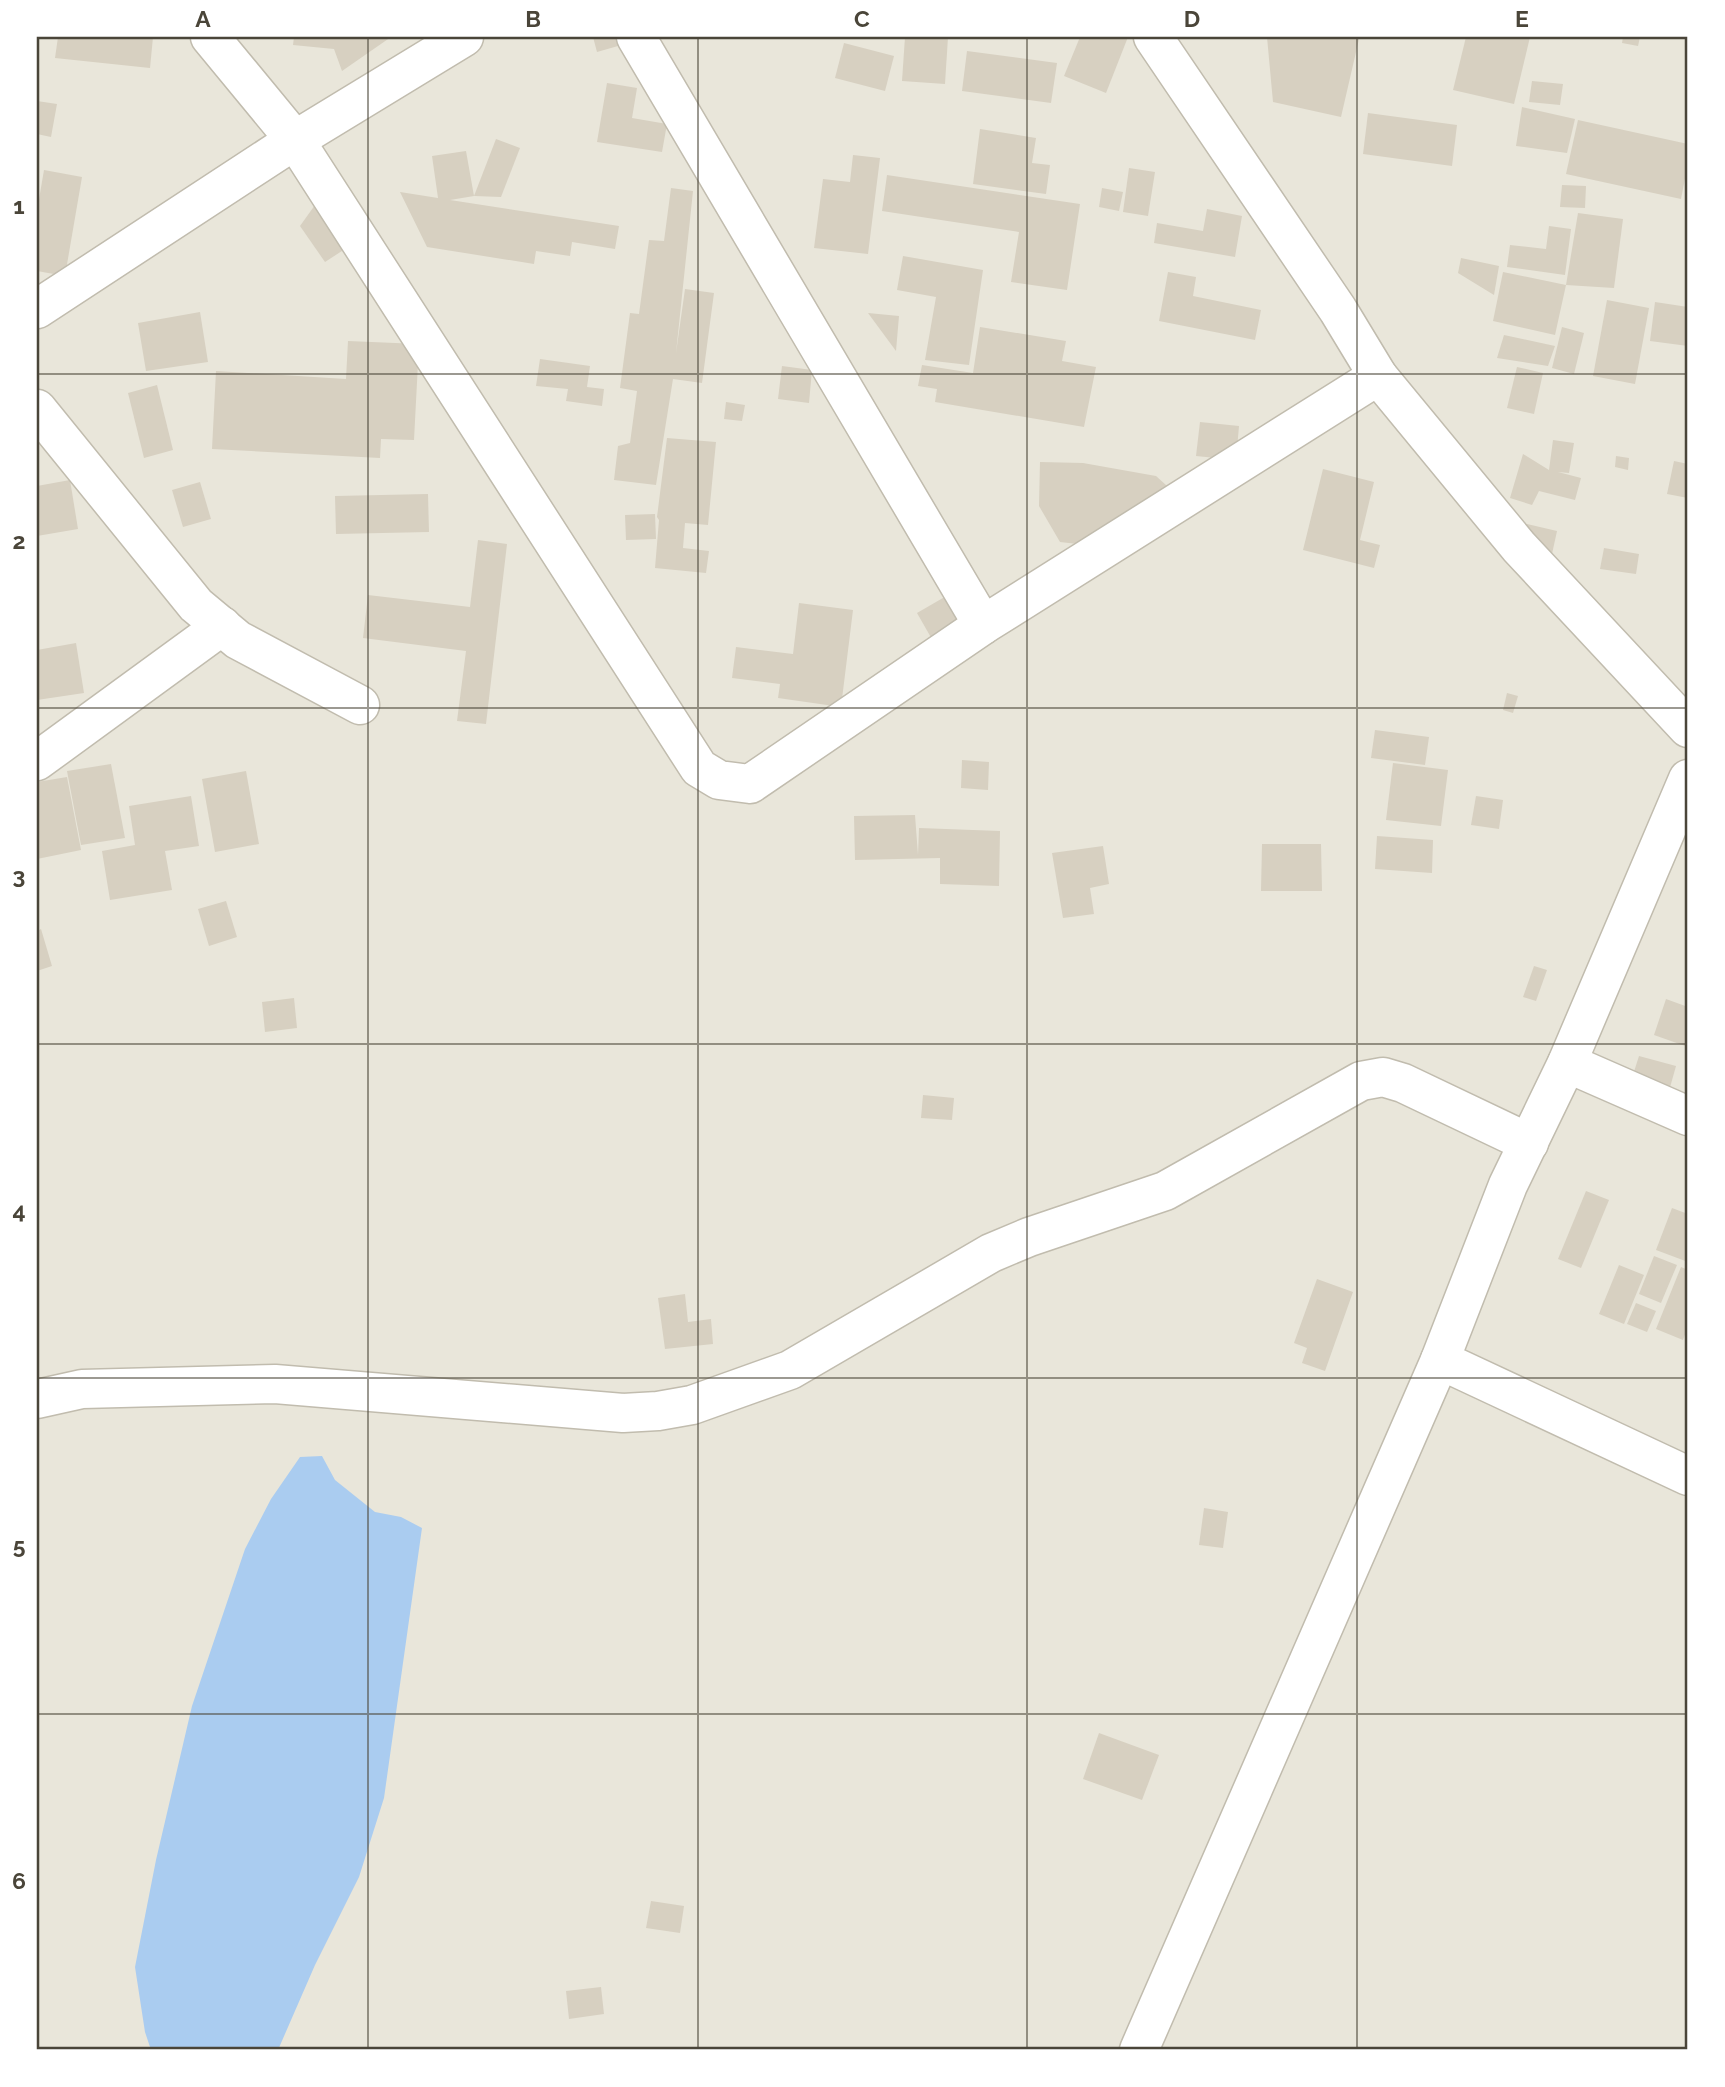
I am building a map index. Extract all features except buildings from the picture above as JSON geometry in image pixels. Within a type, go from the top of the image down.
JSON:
[{"type":"street","points":[[210,37],[295,140],[699,768],[719,780],[750,784],[983,625],[1378,376]]},
{"type":"street","points":[[37,309],[295,140],[464,37]]},
{"type":"street","points":[[636,37],[983,625]]},
{"type":"street","points":[[1153,37],[1338,310],[1378,376],[1519,547],[1688,728]]},
{"type":"street","points":[[37,409],[196,605],[238,640],[360,705]]},
{"type":"street","points":[[37,761],[222,626]]},
{"type":"street","points":[[1139,2050],[1440,1360],[1508,1185],[1567,1063],[1688,779]]},
{"type":"street","points":[[1567,1063],[1688,1116]]},
{"type":"street","points":[[37,1399],[82,1389],[275,1384],[623,1413],[658,1411],[692,1405],[790,1370],[991,1253],[1029,1237],[1165,1191],[1361,1081],[1383,1077],[1403,1083],[1529,1143]]},
{"type":"street","points":[[1440,1360],[1688,1476]]},
{"type":"shaded area","points":[[37,37],[1688,37],[1688,2050],[37,2050]]},
{"type":"water","points":[[322,1456],[335,1480],[375,1512],[401,1517],[422,1528],[384,1798],[359,1877],[315,1965],[278,2050],[151,2050],[145,2032],[135,1967],[156,1860],[192,1706],[245,1549],[271,1499],[300,1457]]}]
